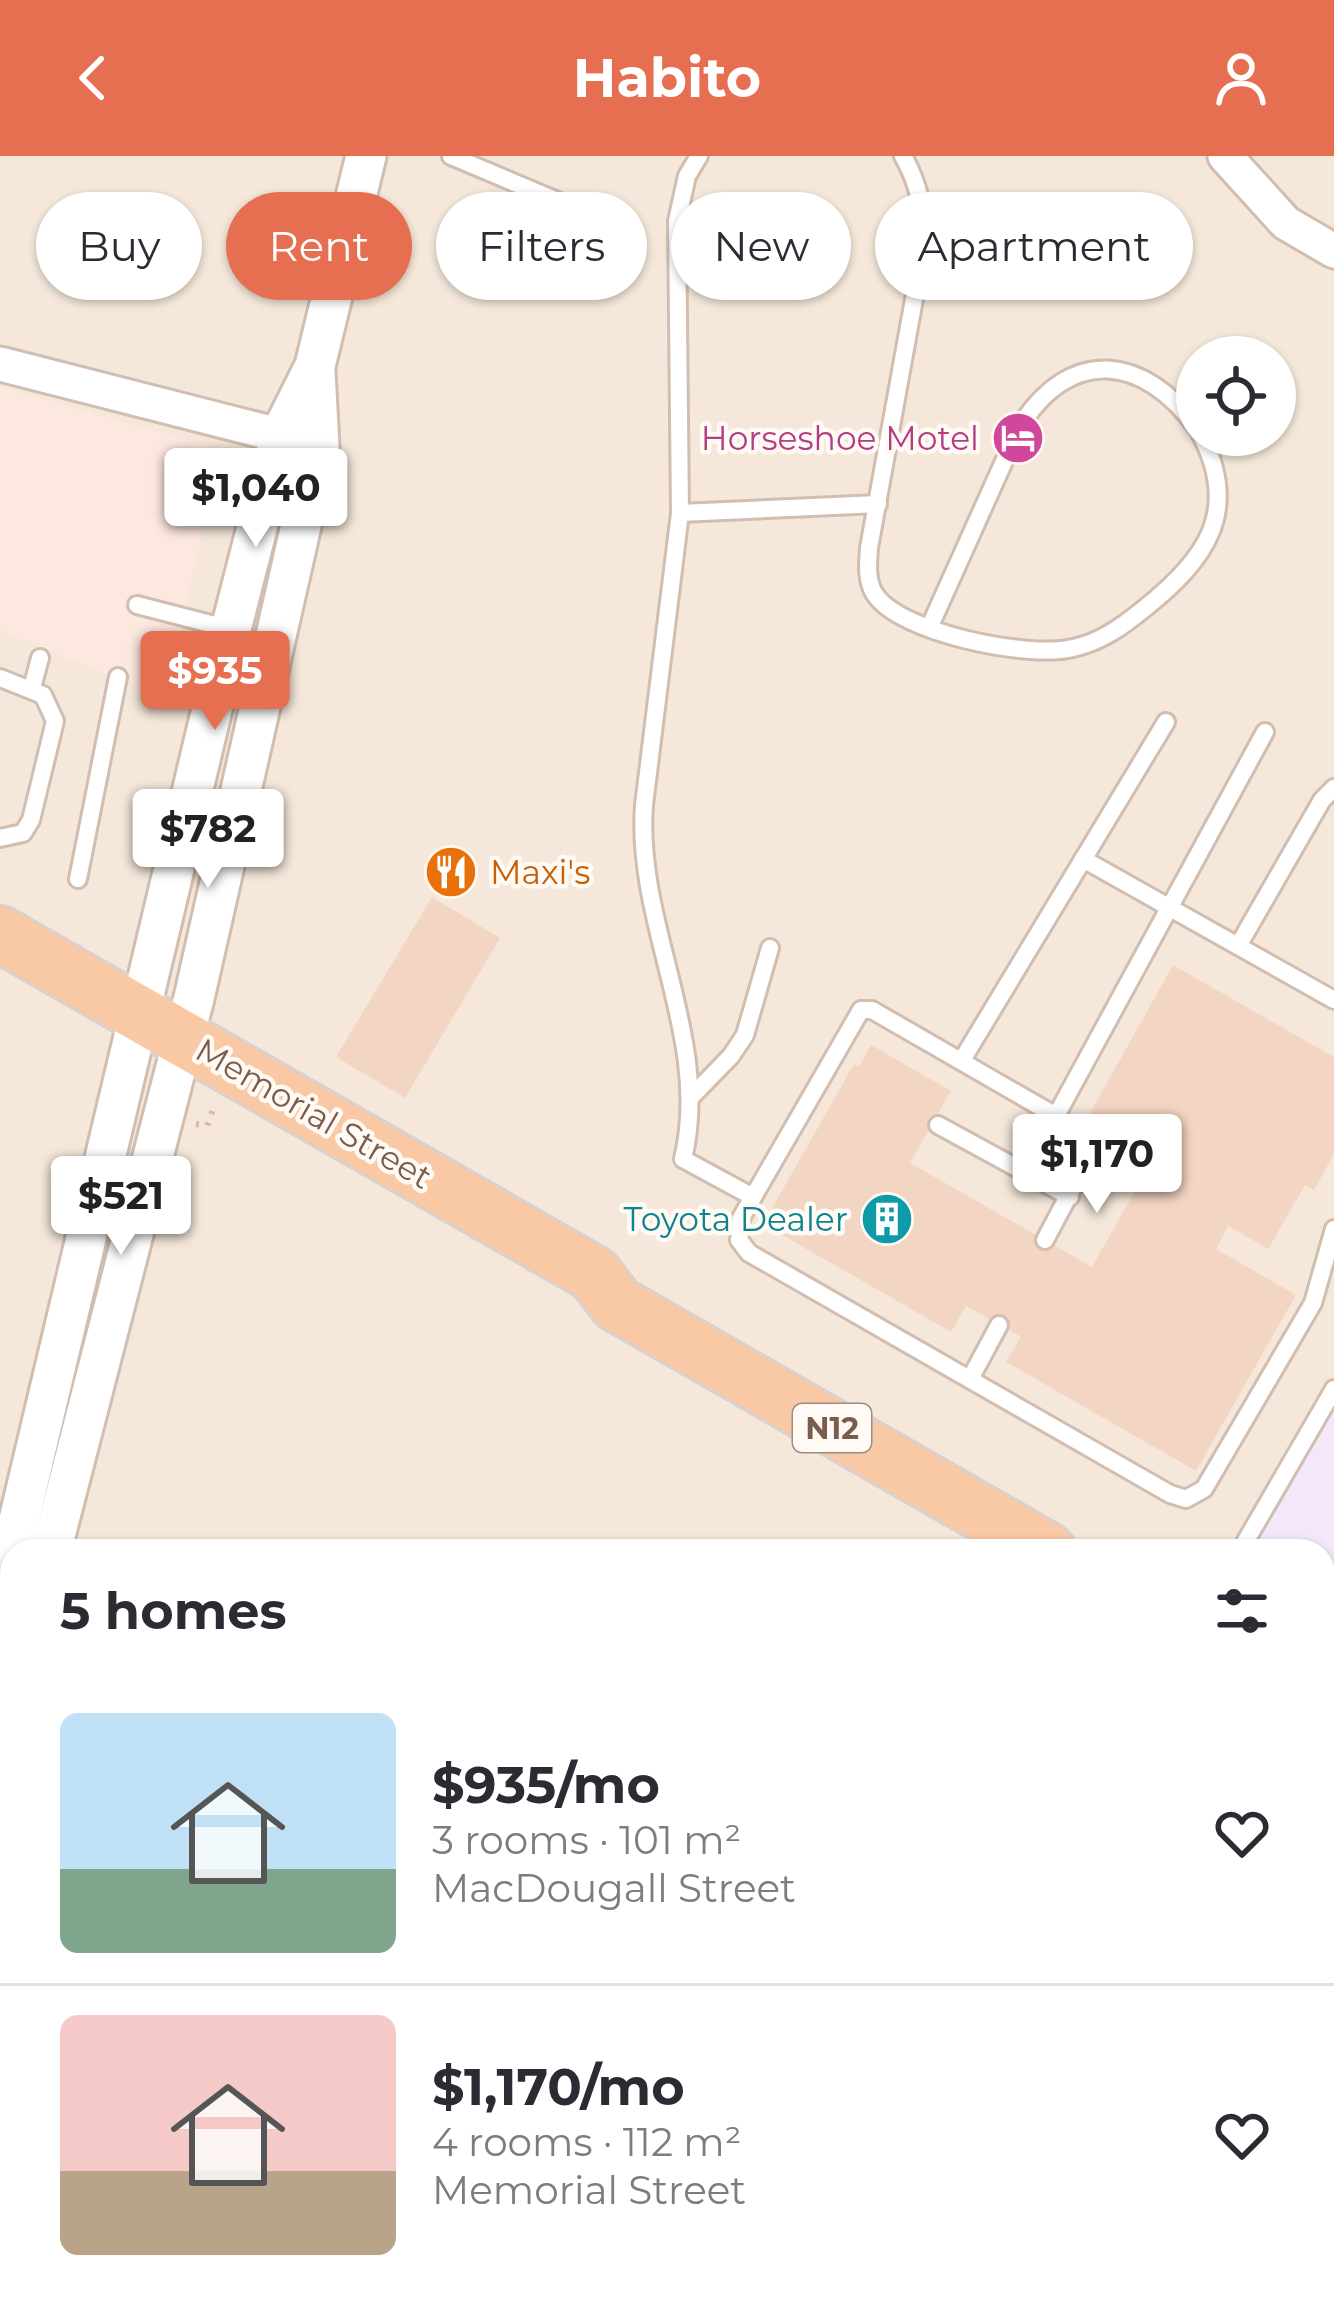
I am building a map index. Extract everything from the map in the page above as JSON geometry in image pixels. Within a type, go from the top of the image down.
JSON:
[{"type":"highway","name":"Memorial Street","points":[[0,934],[158,1043]]},
{"type":"highway","name":"Memorial Street","points":[[0,974],[158,1043],[594,1274],[616,1304],[1027,1539]]},
{"type":"street","points":[[54,1539],[158,1043],[231,629],[281,434],[315,366],[366,156]]},
{"type":"street","points":[[1226,156],[1286,223],[1334,251]]},
{"type":"street","points":[[0,364],[319,446]]},
{"type":"street","points":[[17,1539],[158,1043],[319,446],[315,366]]},
{"type":"lane","points":[[451,156],[473,160],[542,192]]},
{"type":"lane","points":[[699,156],[687,176],[676,221],[680,513],[642,824],[692,1096],[683,1159],[753,1197]]},
{"type":"lane","points":[[903,156],[914,175],[924,244],[868,568],[874,592],[889,608],[967,640],[1028,652],[1075,648],[1114,631],[1183,577],[1211,538],[1218,493],[1209,456]]},
{"type":"lane","points":[[930,626],[1019,428],[1038,402],[1084,372],[1129,370],[1163,390],[1176,405]]},
{"type":"lane","points":[[680,513],[878,504]]},
{"type":"lane","points":[[137,605],[231,629]]},
{"type":"lane","points":[[32,688],[40,658]]},
{"type":"lane","points":[[78,879],[118,677]]},
{"type":"lane","points":[[0,678],[43,694],[53,711],[54,737],[26,830],[0,838]]},
{"type":"lane","points":[[962,1060],[1166,722]]},
{"type":"lane","points":[[1045,1240],[1079,1180],[1081,1165],[1059,1134],[1056,1116],[1264,732]]},
{"type":"lane","points":[[1238,946],[1322,800],[1334,788]]},
{"type":"lane","points":[[1083,859],[1334,1000]]},
{"type":"lane","points":[[692,1096],[745,1035],[770,948]]},
{"type":"lane","points":[[1056,1116],[872,1010],[861,1010],[753,1197],[737,1229],[742,1246],[1171,1493],[1192,1498],[1204,1489],[1313,1303],[1334,1228]]},
{"type":"lane","points":[[938,1125],[1070,1197]]},
{"type":"lane","points":[[970,1379],[999,1324]]},
{"type":"lane","points":[[1247,1539],[1334,1389]]},
{"type":"shaded area","points":[[0,156],[1334,156],[1334,1539],[0,1539]]},
{"type":"shaded area","points":[[0,387],[219,449],[167,699],[0,630]]},
{"type":"shaded area","points":[[1334,1380],[1334,1539],[1242,1539]]},
{"type":"building","points":[[432,897],[500,938],[405,1098],[336,1057]]},
{"type":"building","name":"Toyota Dealer","points":[[1173,965],[1334,1057],[1334,1154],[1314,1190],[1305,1185],[1268,1249],[1228,1226],[1216,1249],[1296,1295],[1196,1471],[1006,1362],[1021,1337],[966,1306],[951,1332],[763,1224],[854,1064],[859,1067],[871,1045],[951,1091],[910,1163],[1092,1267],[1143,1177],[1076,1138]]},
{"type":"place","name":"Horseshoe Motel","points":[[1018,438]]},
{"type":"place","name":"Maxi's","points":[[451,872]]},
{"type":"place","name":"Toyota Dealer","points":[[887,1219]]}]
